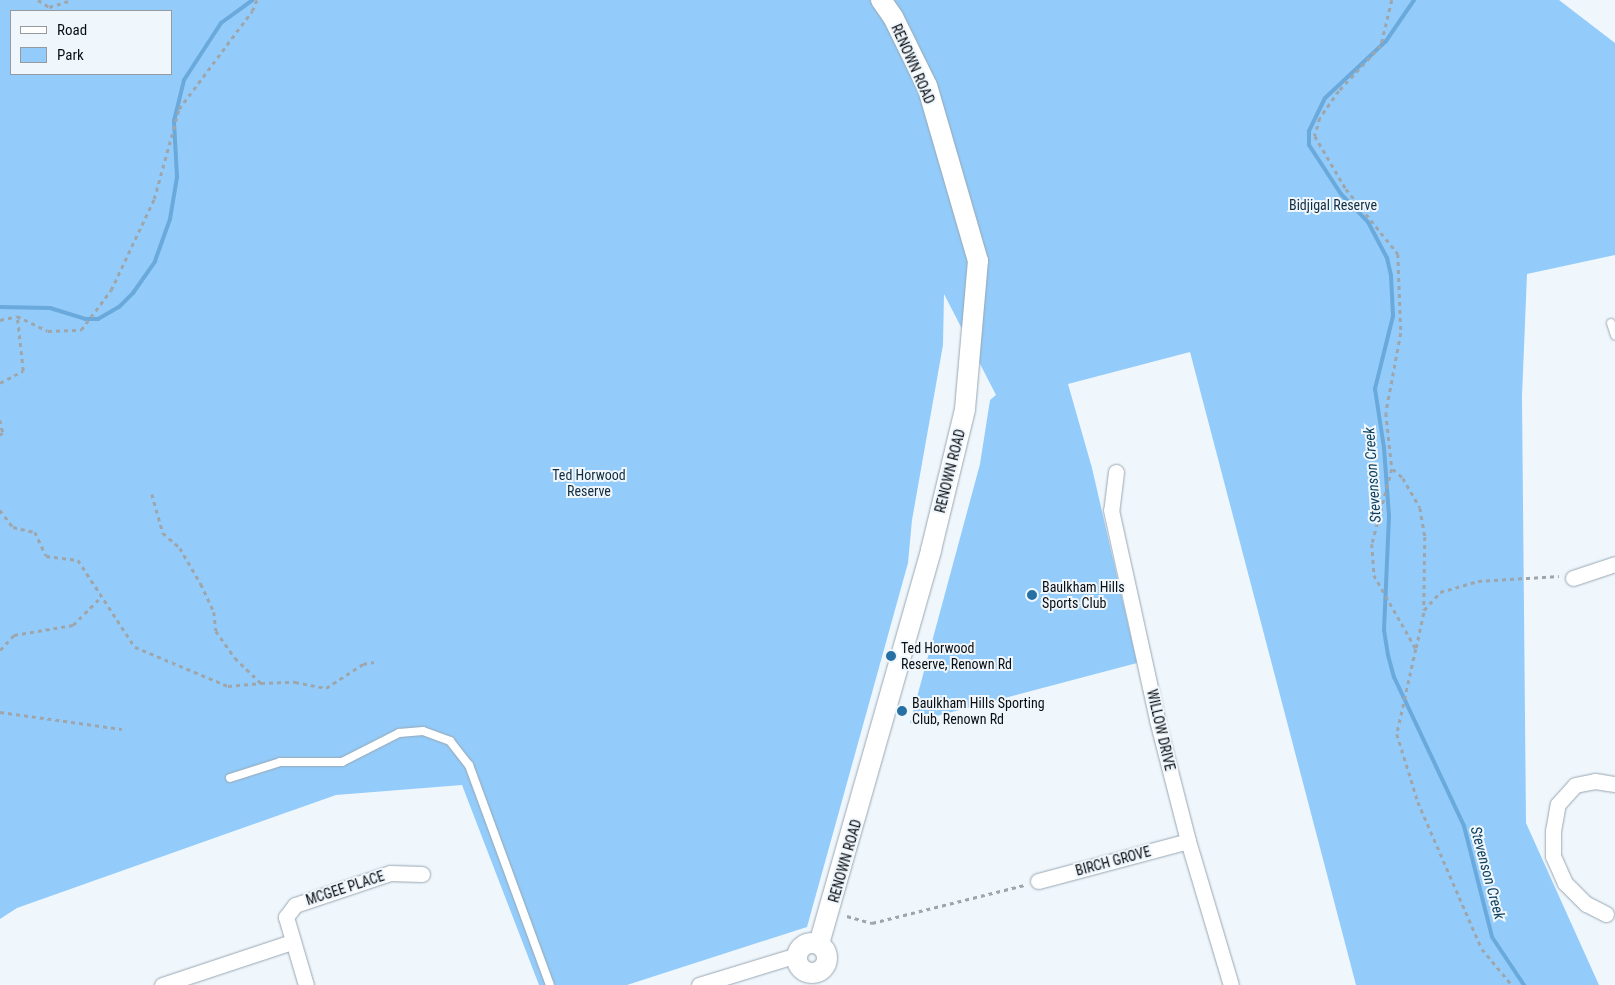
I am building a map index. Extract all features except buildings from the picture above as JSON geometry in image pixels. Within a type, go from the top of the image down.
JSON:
[{"type":"main road","name":"RENOWN ROAD","points":[[819,944],[931,550],[965,409],[978,260],[927,86],[893,17],[881,0]]},
{"type":"main road","points":[[805,944],[819,944],[826,952],[826,962],[818,979],[801,968],[797,955],[805,944]]},
{"type":"street","name":"WILLOW DRIVE","points":[[1116,472],[1111,510],[1157,720],[1188,841],[1231,985]]},
{"type":"street","points":[[1573,578],[1615,564]]},
{"type":"street","points":[[1606,914],[1586,904],[1564,883],[1554,856],[1553,832],[1558,804],[1576,785],[1595,781],[1615,784]]},
{"type":"street","name":"BIRCH GROVE","points":[[1038,881],[1188,841]]},
{"type":"street","name":"MCGEE PLACE","points":[[306,985],[286,917],[295,905],[390,873],[422,874]]},
{"type":"street","points":[[162,985],[292,942]]},
{"type":"street","points":[[698,985],[797,955]]},
{"type":"lane","points":[[1611,323],[1615,335]]},
{"type":"lane","points":[[230,778],[280,762],[342,762],[399,733],[423,731],[450,741],[469,765],[550,985]]},
{"type":"path","points":[[38,0],[49,7],[72,0]]},
{"type":"path","points":[[0,320],[18,316],[48,331],[81,330],[111,290],[154,199],[180,109],[252,11],[257,0]]},
{"type":"path","points":[[1392,0],[1381,46],[1339,91],[1320,118],[1314,136],[1346,188],[1398,254],[1401,333],[1386,413],[1392,469],[1372,544],[1374,574],[1416,649]]},
{"type":"path","points":[[0,383],[23,371],[18,316]]},
{"type":"path","points":[[0,420],[3,433],[0,435]]},
{"type":"path","points":[[1392,469],[1404,478],[1420,508],[1425,537],[1424,610],[1397,734],[1418,802],[1482,949],[1512,985]]},
{"type":"path","points":[[152,494],[163,533],[180,548],[201,584],[214,612],[216,631],[235,658],[260,684]]},
{"type":"path","points":[[0,510],[13,526],[35,532],[46,556],[78,560],[135,647],[228,686],[295,682],[326,688],[363,664],[374,662]]},
{"type":"path","points":[[1424,610],[1440,592],[1478,581],[1552,575]]},
{"type":"path","points":[[0,650],[14,635],[73,625],[102,597]]},
{"type":"path","points":[[0,712],[122,729]]},
{"type":"path","points":[[847,916],[872,923],[1038,881]]},
{"type":"green space","points":[[0,0],[1559,0],[1615,43],[1615,255],[1527,274],[1522,396],[1526,823],[1599,985],[1356,985],[1190,352],[1068,384],[1092,468],[1137,663],[910,723],[980,464],[990,400],[996,395],[944,294],[943,345],[912,520],[908,563],[807,927],[627,985],[539,985],[462,785],[336,795],[17,908],[0,919]]},
{"type":"waterway","points":[[0,307],[50,308],[85,319],[98,319],[119,307],[133,293],[155,261],[170,219],[177,177],[174,121],[184,80],[221,23],[253,0]]},
{"type":"waterway","name":"Stevenson Creek","points":[[1414,0],[1386,41],[1325,98],[1309,131],[1309,145],[1341,194],[1368,222],[1387,258],[1391,276],[1393,316],[1375,389],[1384,448],[1389,516],[1384,630],[1388,655],[1394,677],[1464,826],[1492,937],[1524,985]]},
{"type":"place","name":"Baulkham Hills Sports Club","points":[[1032,595]]},
{"type":"place","name":"Ted Horwood Reserve, Renown Rd","points":[[891,656]]},
{"type":"place","name":"Baulkham Hills Sporting Club, Renown Rd","points":[[902,711]]},
{"type":"park label","name":"Bidjigal Reserve","points":[[1333,205]]},
{"type":"park label","name":"Ted Horwood Reserve","points":[[589,484]]}]
